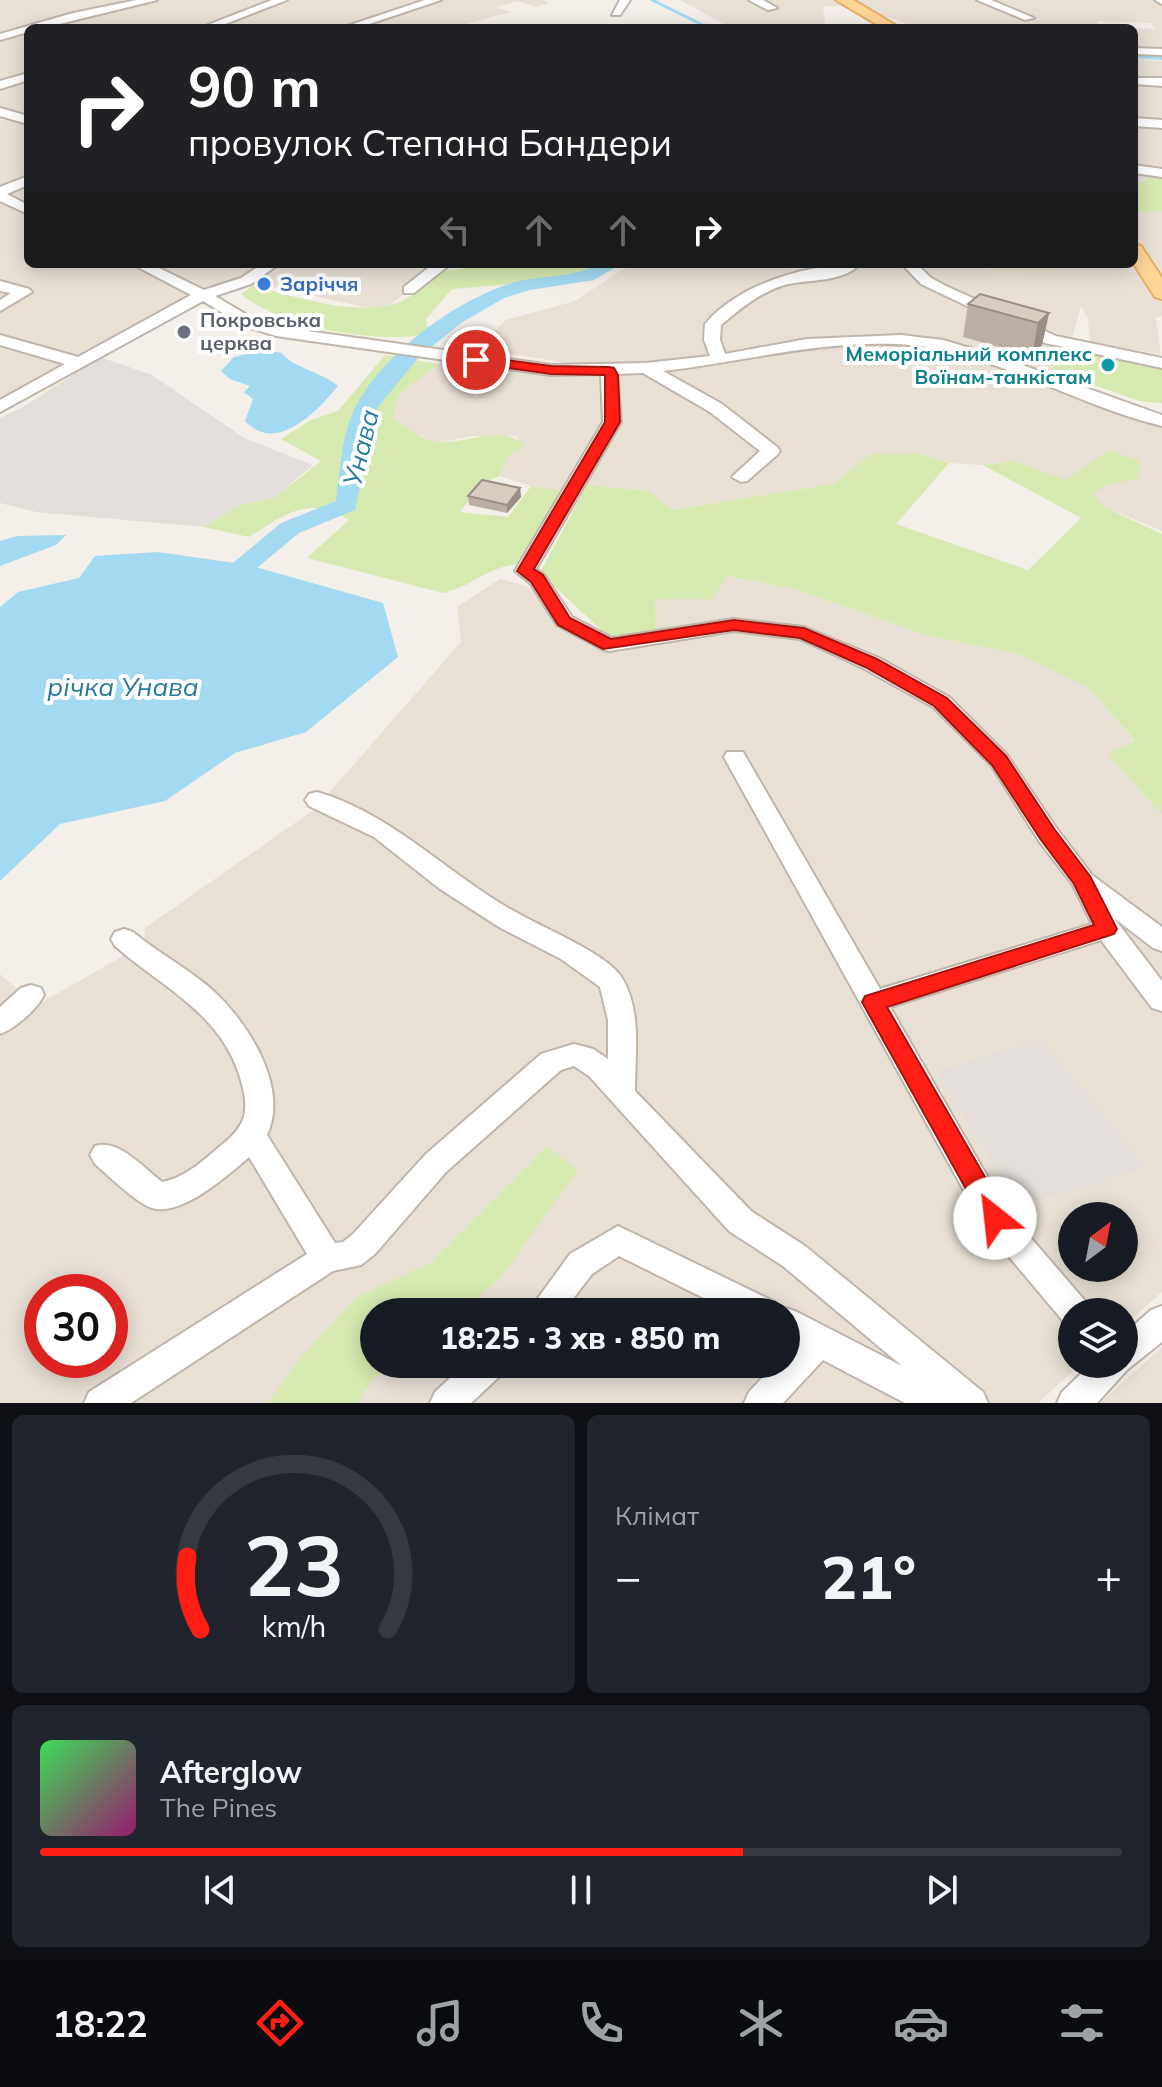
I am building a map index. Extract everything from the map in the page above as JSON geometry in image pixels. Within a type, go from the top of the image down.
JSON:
[{"type":"main road","points":[[843,0],[886,24]]},
{"type":"main road","points":[[1138,256],[1162,293]]},
{"type":"street","points":[[45,24],[152,0]]},
{"type":"street","points":[[216,24],[282,0]]},
{"type":"street","points":[[359,24],[436,0]]},
{"type":"street","points":[[616,13],[625,0]]},
{"type":"street","points":[[754,0],[772,8]]},
{"type":"street","points":[[982,0],[1029,18]]},
{"type":"street","points":[[73,16],[94,24]]},
{"type":"street","points":[[0,37],[24,30]]},
{"type":"street","points":[[1138,51],[1162,52]]},
{"type":"street","points":[[0,85],[24,77]]},
{"type":"street","points":[[1138,81],[1162,82]]},
{"type":"street","points":[[0,112],[24,119]]},
{"type":"street","points":[[1138,122],[1162,124]]},
{"type":"street","points":[[1138,170],[1162,173]]},
{"type":"street","points":[[0,194],[24,182]]},
{"type":"street","points":[[0,194],[24,208]]},
{"type":"street","points":[[147,268],[203,295],[248,322],[276,331],[451,357],[551,370],[609,371],[719,360],[807,344],[901,340],[943,345],[1109,401],[1159,414]]},
{"type":"street","points":[[0,407],[203,295],[246,281],[266,268]]},
{"type":"street","points":[[409,290],[438,268]]},
{"type":"street","points":[[719,360],[712,340],[713,324],[742,299],[778,282],[847,268]]},
{"type":"street","points":[[913,268],[926,281],[941,289],[1051,340],[1162,363]]},
{"type":"street","points":[[0,286],[24,292],[0,306]]},
{"type":"street","points":[[0,340],[79,363]]},
{"type":"street","points":[[646,368],[716,408],[771,451],[741,477]]},
{"type":"street","points":[[609,371],[612,422],[525,571],[537,579],[564,621],[609,645],[734,625],[804,633],[871,663],[941,702],[999,760],[1048,835],[1083,881],[1107,929],[1162,1001]]},
{"type":"street","points":[[735,757],[995,1218],[1063,1298]]},
{"type":"street","points":[[317,800],[383,831],[449,883],[508,920],[570,952],[611,981],[622,1020],[621,1095]]},
{"type":"street","points":[[1083,881],[1162,941]]},
{"type":"street","points":[[873,1002],[1107,929]]},
{"type":"street","points":[[105,1155],[157,1196],[166,1195],[203,1176],[252,1136],[259,1112],[254,1078],[241,1046],[223,1019],[198,993],[148,961],[124,939]]},
{"type":"street","points":[[0,1023],[31,995]]},
{"type":"street","points":[[101,1403],[327,1258],[350,1255],[364,1244],[436,1163],[551,1062],[571,1054],[584,1056],[740,1221],[794,1256],[971,1403]]},
{"type":"street","points":[[252,1136],[327,1258]]},
{"type":"street","points":[[555,1298],[581,1264],[618,1240],[736,1298]]},
{"type":"street","points":[[1138,1342],[1162,1321]]},
{"type":"street","points":[[800,1330],[939,1403]]},
{"type":"street","points":[[761,1403],[820,1340]]},
{"type":"street","points":[[447,1403],[474,1378]]},
{"type":"street","points":[[1074,1403],[1100,1378]]},
{"type":"shaded area","points":[[0,0],[544,0],[549,3],[536,7],[517,1],[497,7],[510,12],[466,24],[24,24],[24,268],[437,268],[382,311],[246,281],[203,295],[0,407]]},
{"type":"shaded area","points":[[680,0],[1162,0],[1162,50],[1138,49],[1138,28],[1155,29],[1151,23],[907,24],[867,10],[860,4],[823,7],[823,24],[724,24]]},
{"type":"shaded area","points":[[1138,59],[1162,61],[1162,172],[1138,169]]},
{"type":"shaded area","points":[[1138,174],[1162,177],[1162,283],[1138,246]]},
{"type":"shaded area","points":[[1138,263],[1162,302],[1162,316],[1156,318],[1161,354],[1090,343],[1088,318],[1081,307],[1072,338],[1036,326],[936,282],[925,268],[988,268],[994,275],[1031,268],[1138,268]]},
{"type":"shaded area","points":[[625,268],[824,268],[769,281],[778,287],[857,268],[909,268],[923,284],[1069,350],[1049,374],[957,347],[877,336],[852,335],[648,364],[583,365],[476,349],[506,320],[575,301]]},
{"type":"shaded area","points":[[988,268],[1055,268],[1058,272],[993,275]]},
{"type":"shaded area","points":[[839,343],[916,344],[987,359],[1162,422],[1162,531],[1085,499],[1015,461],[983,465],[949,463],[921,454],[871,454],[833,484],[672,510],[649,491],[587,485],[563,491],[531,486],[499,476],[509,455],[525,445],[515,436],[473,436],[436,443],[407,429],[393,417],[398,395],[439,364],[452,359],[553,373]]},
{"type":"shaded area","points":[[100,357],[152,375],[244,438],[313,465],[274,498],[241,505],[204,527],[36,512],[0,503],[0,418],[25,406]]},
{"type":"shaded area","points":[[727,576],[794,589],[926,635],[1018,654],[1088,686],[1135,742],[1109,754],[1162,815],[1162,1292],[1138,1313],[1138,1298],[1058,1298],[1058,1378],[1066,1378],[1038,1403],[0,1403],[0,974],[37,1005],[144,944],[145,928],[315,809],[461,642],[457,607],[500,579],[527,586],[562,626],[604,648],[660,641],[656,630],[655,599],[712,599]]},
{"type":"shaded area","points":[[1041,1039],[1145,1167],[1020,1207],[937,1071]]},
{"type":"shaded area","points":[[1162,1347],[1162,1403],[1100,1403],[1128,1378],[1138,1378],[1138,1369]]},
{"type":"green space","points":[[1153,174],[1162,175],[1162,211],[1138,212],[1138,183],[1145,182]]},
{"type":"green space","points":[[465,268],[603,268],[560,280],[452,289],[426,319],[429,334],[407,337],[358,335],[305,324],[259,306],[241,294],[253,286],[328,304],[367,308],[386,306],[402,301],[443,272]]},
{"type":"green space","points":[[1069,350],[1098,351],[1162,366],[1162,403],[1139,401],[1052,370]]},
{"type":"green space","points":[[385,355],[439,364],[398,395],[393,417],[414,432],[438,442],[494,435],[516,439],[526,445],[509,455],[499,476],[480,485],[460,512],[508,517],[531,486],[563,491],[517,564],[496,569],[443,593],[307,558],[349,520],[335,512],[309,508],[297,510],[249,537],[204,527],[241,505],[274,498],[321,461],[281,439],[311,420],[338,411]]},
{"type":"green space","points":[[1109,450],[1139,461],[1139,478],[1106,485],[1093,494],[1104,507],[1162,534],[1162,815],[1108,754],[1135,741],[1088,687],[1018,654],[926,635],[794,589],[728,576],[712,599],[655,599],[656,630],[612,640],[540,573],[587,485],[649,491],[673,510],[833,484],[871,454],[921,454],[949,463],[896,524],[1028,570],[1081,518],[983,465],[1015,461],[1065,480]]},
{"type":"green space","points":[[547,1146],[578,1170],[498,1281],[476,1298],[360,1298],[360,1378],[374,1378],[357,1403],[268,1403],[294,1366],[355,1298],[430,1263]]},
{"type":"water","points":[[264,350],[282,353],[293,363],[338,386],[296,426],[270,433],[257,430],[245,421],[253,399],[244,392],[250,386],[230,379],[221,371],[234,357]]},
{"type":"water","points":[[66,535],[56,545],[0,566],[0,541],[17,536]]},
{"type":"water","name":"річка Унава","points":[[158,552],[249,565],[383,603],[398,657],[306,732],[235,753],[165,801],[60,824],[0,881],[0,607],[18,592],[79,578],[95,556]]},
{"type":"building","points":[[980,294],[1049,313],[1038,323],[968,304]]},
{"type":"building","points":[[482,480],[520,488],[507,505],[468,496]]},
{"type":"waterway","points":[[652,0],[701,24]]},
{"type":"waterway","name":"Унава","points":[[1138,54],[1162,56]]},
{"type":"waterway","name":"Унава","points":[[218,588],[290,528],[347,505],[357,441],[366,408],[393,371],[432,335],[498,294],[530,284],[588,276],[605,268]]},
{"type":"place","name":"Заріччя","points":[[264,284]]},
{"type":"place","name":"Покровська церква","points":[[184,332]]},
{"type":"place","name":"Меморіальний комплекс Воїнам-танкістам","points":[[1108,365]]},
{"type":"route","points":[[476,360],[551,370],[609,371],[612,375],[612,422],[525,571],[537,579],[564,621],[609,645],[734,625],[804,633],[871,663],[941,702],[999,760],[1048,835],[1083,881],[1107,929],[873,1002],[995,1218]]}]
